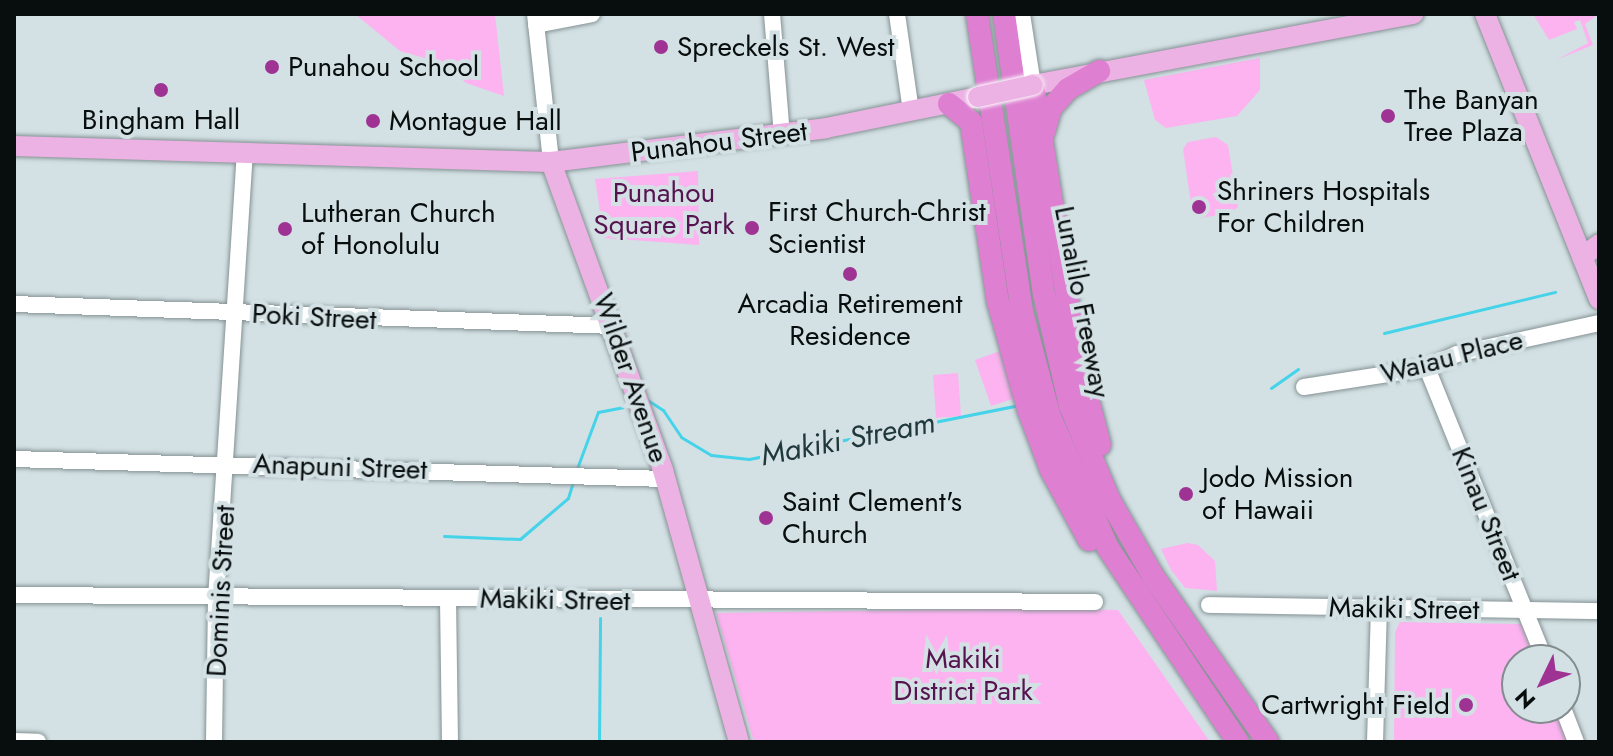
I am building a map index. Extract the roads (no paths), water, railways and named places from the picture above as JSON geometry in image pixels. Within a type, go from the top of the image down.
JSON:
[{"type":"highway","name":"Lunalilo Freeway","points":[[977,14],[1014,268],[1040,383],[1086,505],[1146,609],[1238,742]]},
{"type":"highway","name":"Lunalilo Freeway","points":[[1004,14],[1059,370],[1096,472],[1153,576],[1268,742]]},
{"type":"highway","points":[[1044,133],[1051,108],[1068,89],[1099,71]]},
{"type":"highway","points":[[1033,85],[1044,133],[1076,354],[1092,422],[1153,576]]},
{"type":"highway","points":[[949,104],[971,122],[998,302],[1051,470],[1091,543],[1146,609]]},
{"type":"main road","name":"Punahou Street","points":[[14,146],[551,162],[782,135],[949,104],[1099,71],[1413,14]]},
{"type":"main road","points":[[1485,14],[1599,299]]},
{"type":"main road","name":"Wilder Avenue","points":[[551,162],[614,326],[666,479],[703,600],[739,742]]},
{"type":"main road","points":[[1582,257],[1599,244]]},
{"type":"street","points":[[536,20],[592,14]]},
{"type":"street","points":[[772,14],[782,135]]},
{"type":"street","points":[[897,14],[911,111]]},
{"type":"street","points":[[1022,14],[1033,85]]},
{"type":"street","name":"Wilder Avenue","points":[[536,20],[551,162]]},
{"type":"street","name":"Dominis Street","points":[[214,742],[216,599],[228,464],[245,152]]},
{"type":"street","name":"Poki Street","points":[[14,304],[614,326]]},
{"type":"street","name":"Waiau Place","points":[[1304,387],[1427,368],[1484,347],[1599,323]]},
{"type":"street","name":"Kinau Street","points":[[1427,368],[1539,644]]},
{"type":"street","name":"Anapuni Street","points":[[14,459],[666,479]]},
{"type":"street","name":"Makiki Street","points":[[14,595],[216,599],[1095,602]]},
{"type":"street","points":[[448,599],[450,742]]},
{"type":"street","name":"Makiki Street","points":[[1209,605],[1599,611]]},
{"type":"street","points":[[1375,742],[1379,610]]},
{"type":"street","points":[[14,741],[38,742]]},
{"type":"waterway","name":"Makiki Stream","points":[[1384,333],[1555,292]]},
{"type":"waterway","name":"Makiki Stream","points":[[1271,388],[1298,369]]},
{"type":"waterway","name":"Makiki Stream","points":[[649,401],[663,410],[681,437],[711,455],[749,459],[1020,405]]},
{"type":"waterway","name":"Makiki Stream","points":[[576,471],[598,412],[623,407]]},
{"type":"waterway","name":"Makiki Stream","points":[[444,536],[520,539],[568,498],[573,482]]},
{"type":"waterway","points":[[599,742],[600,618]]},
{"type":"place","name":"Spreckels St. West","points":[[661,47]]},
{"type":"place","name":"Punahou School","points":[[272,67]]},
{"type":"place","name":"Bingham Hall","points":[[161,90]]},
{"type":"place","name":"The Banyan Tree Plaza","points":[[1388,116]]},
{"type":"place","name":"Montague Hall","points":[[373,121]]},
{"type":"place","name":"Shriners Hospitals For Children","points":[[1199,207]]},
{"type":"place","name":"First Church-Christ Scientist","points":[[752,228]]},
{"type":"place","name":"Lutheran Church of Honolulu","points":[[285,229]]},
{"type":"place","name":"Arcadia Retirement Residence","points":[[850,274]]},
{"type":"place","name":"Jodo Mission of Hawaii","points":[[1186,494]]},
{"type":"place","name":"Saint Clement's Church","points":[[766,518]]},
{"type":"place","name":"Cartwright Field","points":[[1466,705]]},
{"type":"park label","name":"Punahou Square Park","points":[[664,209]]},
{"type":"park label","name":"Makiki District Park","points":[[963,675]]}]
